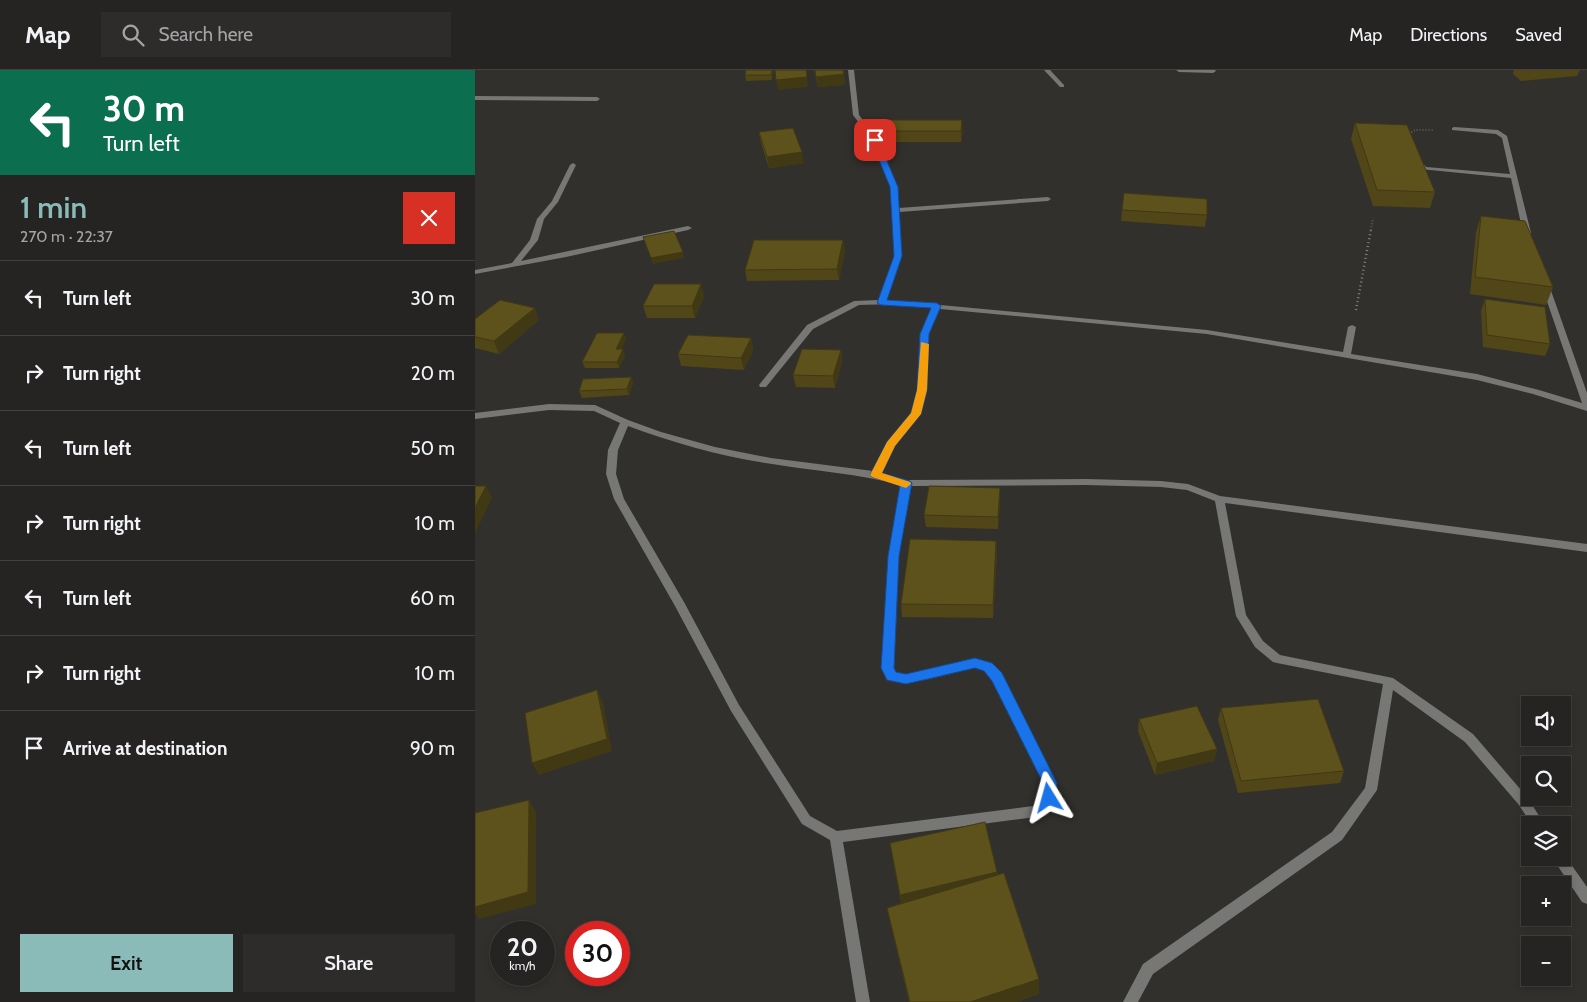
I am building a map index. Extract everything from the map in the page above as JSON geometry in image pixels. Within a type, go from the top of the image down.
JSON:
[{"type":"street","points":[[851,70],[857,115],[861,122],[869,124],[912,124]]},
{"type":"street","points":[[1047,70],[1062,86]]},
{"type":"street","points":[[1179,70],[1213,72]]},
{"type":"street","points":[[475,98],[597,99]]},
{"type":"street","points":[[869,124],[894,187],[898,256],[881,303]]},
{"type":"street","points":[[1454,129],[1493,131],[1503,134],[1529,238]]},
{"type":"street","points":[[1410,138],[1422,168],[1514,176]]},
{"type":"street","points":[[514,265],[533,240],[541,219],[555,202],[573,165]]},
{"type":"street","points":[[895,210],[1048,199]]},
{"type":"street","points":[[475,272],[688,228]]},
{"type":"street","points":[[1542,276],[1587,407]]},
{"type":"street","points":[[763,386],[810,327],[857,303],[894,302],[1207,332],[1477,377],[1587,407]]},
{"type":"street","points":[[876,475],[890,444],[916,414],[922,390],[925,334],[937,306]]},
{"type":"street","points":[[1347,354],[1352,326]]},
{"type":"street","points":[[475,416],[549,407],[595,408],[625,422],[715,450],[771,461],[876,475],[906,483],[1086,482],[1161,484],[1188,488],[1219,499],[1587,548]]},
{"type":"street","points":[[625,422],[613,450],[611,474],[619,499],[680,604],[735,708],[806,820],[836,837],[1036,811],[1049,798],[1050,783],[997,677],[988,666],[975,663],[906,679],[891,677],[887,668],[893,556],[906,483]]},
{"type":"street","points":[[1219,499],[1241,616],[1259,644],[1277,659],[1389,681],[1469,738],[1523,801],[1533,816]]},
{"type":"street","points":[[1130,1002],[1148,968],[1337,836],[1371,790],[1389,681]]},
{"type":"street","points":[[836,837],[863,1002]]},
{"type":"street","points":[[1565,866],[1587,898]]},
{"type":"path","points":[[1410,138],[1409,135],[1415,130],[1454,129]]},
{"type":"path","points":[[1352,326],[1373,218]]},
{"type":"building","points":[[746,70],[772,70],[771,75],[745,75]]},
{"type":"building","points":[[775,70],[806,70],[807,77],[776,80]]},
{"type":"building","points":[[815,70],[843,70],[844,74],[816,77]]},
{"type":"building","points":[[887,120],[962,120],[961,131],[885,131]]},
{"type":"building","points":[[1355,123],[1407,125],[1435,192],[1377,190]]},
{"type":"building","points":[[793,128],[802,152],[767,157],[759,132]]},
{"type":"building","points":[[1124,193],[1207,199],[1207,215],[1122,210]]},
{"type":"building","points":[[1481,216],[1525,221],[1553,287],[1475,277]]},
{"type":"building","points":[[674,231],[683,252],[651,258],[643,237]]},
{"type":"building","points":[[754,240],[843,240],[837,269],[745,270]]},
{"type":"building","points":[[654,284],[701,284],[692,306],[643,306]]},
{"type":"building","points":[[1485,299],[1545,307],[1550,344],[1487,335]]},
{"type":"building","points":[[500,300],[535,308],[494,341],[475,337],[475,319]]},
{"type":"building","points":[[597,333],[624,333],[616,349],[623,349],[617,362],[582,362]]},
{"type":"building","points":[[688,335],[751,338],[741,358],[678,354]]},
{"type":"building","points":[[802,349],[841,350],[833,376],[793,375]]},
{"type":"building","points":[[631,377],[627,389],[579,391],[583,379]]},
{"type":"building","points":[[475,486],[486,486],[475,508]]},
{"type":"building","points":[[929,486],[1000,488],[998,517],[924,515]]},
{"type":"building","points":[[910,539],[996,541],[993,605],[901,604]]},
{"type":"building","points":[[597,690],[607,739],[532,763],[525,713]]},
{"type":"building","points":[[1318,699],[1344,771],[1241,781],[1221,708]]},
{"type":"building","points":[[1197,706],[1217,749],[1157,763],[1139,719]]},
{"type":"building","points":[[529,800],[528,892],[475,907],[475,813]]},
{"type":"building","points":[[985,822],[997,872],[900,895],[890,843]]},
{"type":"building","points":[[1004,873],[1039,979],[970,1002],[910,1002],[887,908]]},
{"type":"slow traffic","points":[[906,484],[876,475],[890,444],[916,414],[922,390],[924,344]]},
{"type":"route","points":[[875,140],[894,187],[898,256],[881,303],[894,302],[937,306],[925,334],[922,390],[916,414],[890,444],[876,475],[906,483],[893,556],[887,668],[891,677],[906,679],[975,663],[988,666],[997,677],[1050,783],[1049,798]]}]
